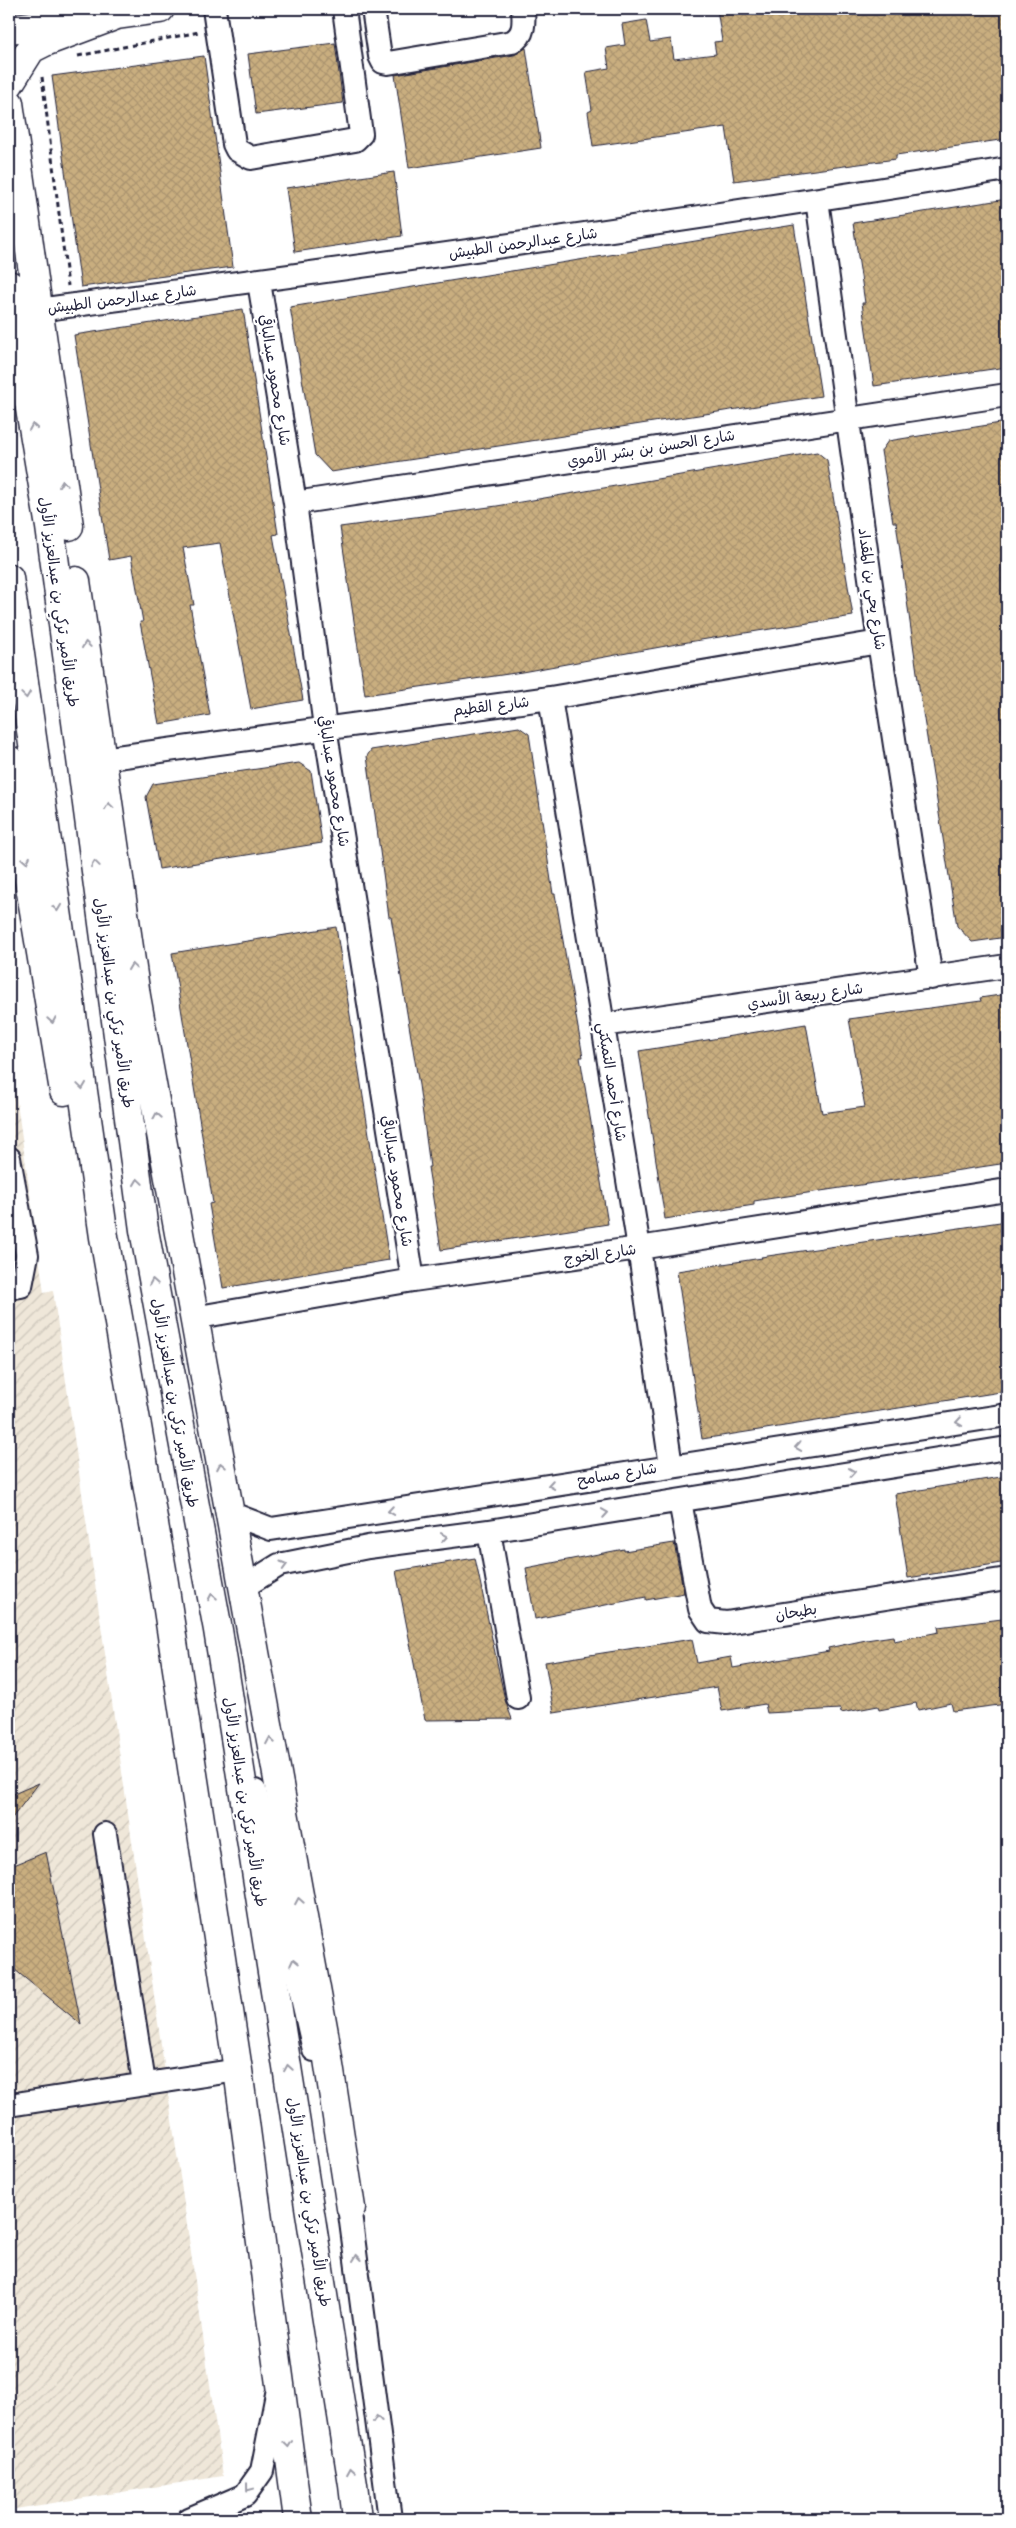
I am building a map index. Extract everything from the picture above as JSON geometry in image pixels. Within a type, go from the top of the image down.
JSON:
[{"type":"main road","points":[[49,9],[117,15]]},
{"type":"main road","points":[[9,29],[160,9]]},
{"type":"main road","points":[[9,84],[30,49],[117,15]]},
{"type":"main road","points":[[9,103],[136,996],[324,2033],[351,2208]]},
{"type":"main road","points":[[9,156],[21,192]]},
{"type":"main road","name":"طريق الأمير تركي بن عبدالعزيز الأول","points":[[9,285],[50,527],[144,1230],[218,1630],[357,2519]]},
{"type":"main road","points":[[9,578],[104,1236],[162,1570],[278,2363],[298,2519]]},
{"type":"main road","points":[[10,770],[234,2070]]},
{"type":"main road","points":[[120,1048],[136,996]]},
{"type":"street","points":[[215,19],[234,144],[237,150],[251,158],[356,140],[361,134],[344,9]]},
{"type":"street","points":[[374,9],[380,56],[383,62],[388,63],[512,42],[519,38],[522,30],[523,9]]},
{"type":"street","name":"شارع عبدالرحمن الطبيش","points":[[38,310],[260,282],[817,200],[1007,168]]},
{"type":"street","name":"شارع يحي بن المقداد","points":[[817,200],[879,642],[931,978]]},
{"type":"street","name":"شارع محمود عبدالباقي","points":[[260,282],[295,503],[325,727],[413,1280]]},
{"type":"street","name":"شارع الحسن بن بشر الأموي","points":[[295,503],[1007,395]]},
{"type":"street","name":"شارع القطيم","points":[[102,760],[325,727],[550,698],[879,642]]},
{"type":"street","name":"شارع أحمد التمبكتي","points":[[550,698],[639,1248],[671,1466]]},
{"type":"street","name":"شارع ربيعة الأسدي","points":[[603,1025],[1007,966]]},
{"type":"street","points":[[9,1158],[27,1255],[21,1286],[9,1288]]},
{"type":"street","name":"شارع الخوج","points":[[193,1318],[413,1280],[639,1248],[1007,1190]]},
{"type":"street","name":"شارع مسامح","points":[[230,1514],[271,1529],[1007,1414]]},
{"type":"street","points":[[242,1588],[279,1565],[368,1547],[489,1531],[1007,1448]]},
{"type":"street","points":[[718,1459],[696,1469],[691,1475],[694,1485],[702,1490],[719,1493]]},
{"type":"street","points":[[627,1473],[653,1478],[658,1488],[654,1495],[633,1508]]},
{"type":"street","name":"بطيحان","points":[[680,1501],[700,1609],[708,1621],[726,1623],[1007,1579]]},
{"type":"street","points":[[358,1516],[346,1522],[339,1532],[342,1540],[352,1547],[368,1547]]},
{"type":"street","points":[[489,1531],[518,1698]]},
{"type":"street","points":[[218,1630],[351,2208],[390,2519]]},
{"type":"street","points":[[105,1834],[144,2083]]},
{"type":"street","points":[[9,2104],[234,2070]]},
{"type":"street","points":[[199,2518],[245,2495],[262,2470],[278,2363]]},
{"type":"path","points":[[77,56],[215,19]]},
{"type":"path","points":[[41,73],[71,306]]},
{"type":"shaded area","points":[[9,1046],[44,1293],[53,1291],[223,2476],[9,2510]]},
{"type":"building","points":[[717,9],[1007,9],[1007,139],[896,155],[896,159],[734,181],[726,127],[593,146],[588,112],[592,110],[586,72],[609,68],[606,48],[625,45],[622,24],[646,20],[650,42],[671,39],[674,59],[716,54],[714,42],[722,41]]},
{"type":"building","points":[[335,43],[343,103],[256,114],[248,54]]},
{"type":"building","points":[[526,48],[541,148],[409,168],[395,75],[514,55]]},
{"type":"building","points":[[204,56],[233,267],[81,287],[52,76]]},
{"type":"building","points":[[394,172],[402,236],[295,252],[286,188]]},
{"type":"building","points":[[1007,199],[1007,367],[874,386],[862,303],[865,303],[853,223]]},
{"type":"building","points":[[794,225],[821,396],[331,472],[315,455],[290,307]]},
{"type":"building","points":[[243,309],[278,534],[273,535],[303,700],[251,709],[220,543],[183,548],[194,605],[190,605],[210,715],[159,724],[140,622],[143,622],[131,556],[109,560],[74,335]]},
{"type":"building","points":[[1007,422],[1007,937],[972,942],[957,926],[920,694],[896,522],[893,522],[881,451],[888,441]]},
{"type":"building","points":[[817,452],[827,460],[853,616],[688,642],[522,672],[365,695],[340,527],[497,506]]},
{"type":"building","points":[[519,727],[529,734],[553,894],[555,894],[583,1057],[580,1057],[608,1224],[441,1250],[428,1167],[430,1167],[419,1085],[391,917],[389,917],[367,756],[371,750]]},
{"type":"building","points":[[299,763],[311,771],[322,843],[159,869],[146,797],[153,784]]},
{"type":"building","points":[[336,927],[389,1260],[223,1288],[209,1204],[213,1203],[172,953]]},
{"type":"building","points":[[1007,994],[1007,1163],[754,1201],[754,1205],[665,1219],[639,1051],[806,1024],[822,1113],[865,1107],[849,1019],[981,1001],[980,998]]},
{"type":"building","points":[[1007,1221],[1007,1391],[702,1439],[677,1271]]},
{"type":"building","points":[[1007,1476],[1007,1562],[908,1578],[895,1494]]},
{"type":"building","points":[[674,1543],[684,1593],[646,1600],[646,1597],[535,1619],[526,1568],[624,1549],[624,1551]]},
{"type":"building","points":[[475,1558],[505,1700],[512,1719],[425,1720],[396,1571]]},
{"type":"building","points":[[1002,1619],[1007,1646],[1007,1704],[953,1711],[951,1703],[918,1710],[916,1703],[879,1710],[878,1706],[841,1713],[840,1709],[767,1713],[765,1704],[722,1711],[717,1687],[554,1713],[545,1662],[692,1639],[697,1663],[731,1657],[733,1668],[829,1651],[828,1648],[866,1640],[893,1636],[894,1641],[939,1632],[938,1627]]},
{"type":"building","points":[[39,1783],[9,1822],[9,1796]]},
{"type":"building","points":[[46,1852],[81,2024],[9,1965],[9,1867]]}]
